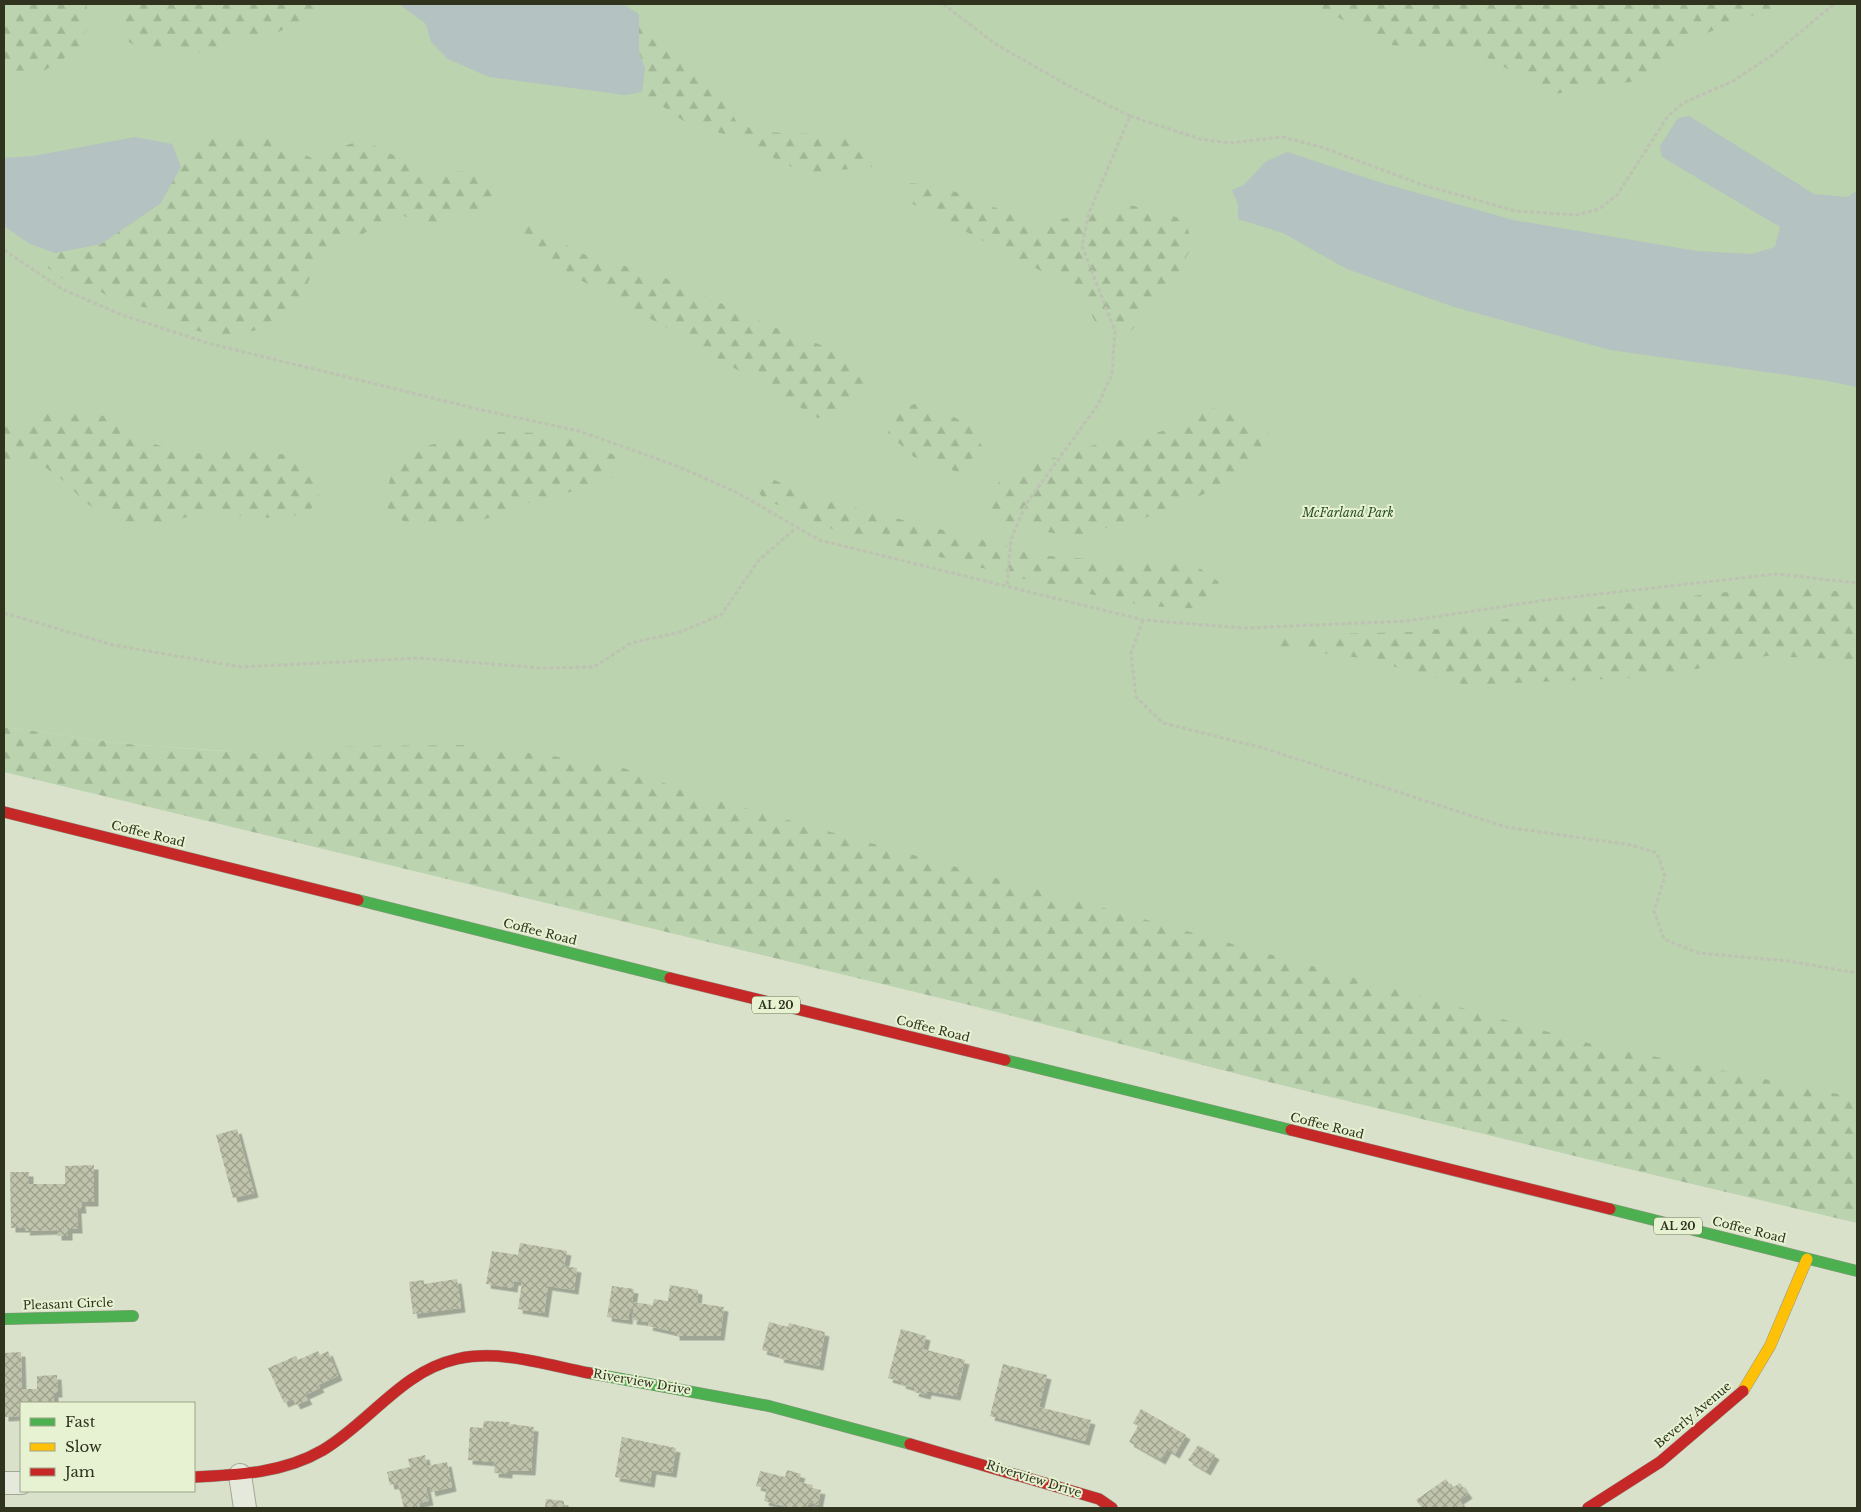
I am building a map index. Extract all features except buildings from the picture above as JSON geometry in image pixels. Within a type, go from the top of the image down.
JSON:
[{"type":"main road","name":"Coffee Road","points":[[4,812],[1857,1271]]},
{"type":"main road","name":"Beverly Avenue","points":[[1588,1508],[1660,1462],[1731,1403],[1747,1386],[1770,1346],[1807,1259]]},
{"type":"main road","name":"Pleasant Circle","points":[[4,1319],[133,1316]]},
{"type":"main road","name":"Riverview Drive","points":[[195,1477],[240,1475],[300,1462],[322,1450],[360,1424],[393,1393],[432,1368],[453,1360],[498,1356],[769,1406],[990,1466],[1099,1499],[1110,1507]]},
{"type":"street","points":[[240,1475],[245,1508]]},
{"type":"street","points":[[4,1483],[20,1483]]},
{"type":"path","points":[[943,4],[997,44],[1069,86],[1130,116],[1200,139],[1229,142],[1282,137],[1321,147],[1423,185],[1516,211],[1576,215],[1599,210],[1617,195],[1668,116],[1684,103],[1733,81],[1774,54],[1834,4]]},
{"type":"path","points":[[1007,586],[1011,539],[1026,504],[1098,405],[1112,374],[1115,331],[1082,246],[1089,213],[1130,116]]},
{"type":"path","points":[[4,250],[62,289],[122,315],[211,344],[478,409],[579,431],[677,466],[728,488],[819,540],[1143,620],[1244,628],[1397,622],[1546,600],[1777,574],[1857,583]]},
{"type":"path","points":[[4,613],[113,645],[241,667],[419,658],[541,668],[594,667],[631,643],[680,632],[721,615],[759,560],[796,528]]},
{"type":"path","points":[[1143,620],[1131,653],[1136,697],[1163,724],[1263,748],[1506,827],[1631,845],[1657,853],[1665,876],[1654,911],[1664,939],[1698,953],[1788,961],[1857,973]]},
{"type":"green space","name":"McFarland Park","points":[[4,4],[1857,4],[1857,1168],[226,751],[126,744],[4,727]]},
{"type":"green space","points":[[22,4],[86,4],[89,24],[78,50],[45,70],[4,71],[4,20],[12,19]]},
{"type":"green space","points":[[121,4],[328,4],[324,10],[270,36],[236,37],[211,56],[179,47],[148,54],[129,42],[119,14]]},
{"type":"green space","points":[[1312,4],[1783,4],[1704,34],[1648,79],[1555,94],[1478,53],[1392,45]]},
{"type":"green space","points":[[639,14],[717,85],[737,123],[763,132],[836,135],[867,140],[872,167],[804,173],[730,136],[685,122],[642,92],[645,68],[639,53]]},
{"type":"green space","points":[[227,134],[273,138],[317,161],[336,148],[364,140],[397,157],[423,174],[438,176],[459,171],[482,172],[499,189],[486,209],[461,211],[438,224],[394,214],[363,234],[336,238],[317,263],[298,308],[290,321],[226,338],[186,328],[149,308],[119,303],[93,287],[70,284],[48,268],[55,253],[101,244],[160,204],[192,143]]},
{"type":"green space","points":[[908,183],[938,185],[1036,224],[1130,205],[1184,219],[1193,244],[1170,289],[1130,332],[1096,323],[1084,301],[1049,275],[907,201]]},
{"type":"green space","points":[[530,224],[580,253],[663,277],[762,322],[864,362],[871,383],[852,411],[818,418],[669,329],[575,277],[522,241],[517,228]]},
{"type":"green space","points":[[920,402],[969,424],[983,448],[958,472],[914,457],[888,433],[895,411]]},
{"type":"green space","points":[[1198,405],[1233,413],[1267,430],[1271,448],[1225,483],[1170,511],[1072,537],[1005,523],[985,503],[1004,475],[1085,447],[1178,428]]},
{"type":"green space","points":[[91,412],[122,422],[154,444],[188,454],[229,451],[295,455],[320,477],[319,497],[308,513],[281,518],[247,517],[221,511],[156,523],[115,523],[85,502],[64,481],[35,460],[4,467],[4,418],[25,424],[47,414]]},
{"type":"green space","points":[[495,432],[542,433],[580,440],[621,458],[615,476],[577,490],[525,504],[472,524],[435,527],[403,521],[383,504],[392,472],[415,448]]},
{"type":"green space","points":[[767,477],[822,500],[1048,556],[1158,564],[1192,563],[1219,582],[1206,609],[1146,606],[1052,586],[829,528],[769,501],[748,486]]},
{"type":"green space","points":[[1771,587],[1820,589],[1857,594],[1857,660],[1766,656],[1653,677],[1466,685],[1361,658],[1282,648],[1267,643],[1274,635],[1418,632],[1552,612]]},
{"type":"green space","points":[[4,727],[126,744],[264,754],[345,746],[472,745],[615,765],[691,793],[1588,1043],[1857,1098],[1857,1223],[1257,1079],[969,1005],[4,772]]},
{"type":"shaded area","points":[[399,4],[623,4],[639,14],[639,53],[645,68],[642,92],[625,95],[489,77],[448,59],[431,42],[426,24]]},
{"type":"shaded area","points":[[1689,116],[1814,194],[1848,197],[1857,190],[1857,387],[1822,380],[1610,350],[1454,307],[1347,269],[1283,233],[1238,219],[1238,204],[1232,190],[1244,185],[1265,162],[1287,152],[1382,183],[1513,220],[1697,251],[1752,254],[1775,247],[1780,227],[1662,157],[1660,146],[1678,118]]},
{"type":"shaded area","points":[[135,137],[172,144],[181,167],[160,204],[101,244],[55,253],[30,244],[4,226],[4,158],[33,156]]},
{"type":"traffic: fast","points":[[358,900],[670,978]]},
{"type":"traffic: fast","points":[[1005,1060],[1291,1130]]},
{"type":"traffic: fast","points":[[1610,1209],[1857,1271]]},
{"type":"traffic: fast","points":[[4,1319],[133,1316]]},
{"type":"traffic: fast","points":[[589,1373],[769,1406],[910,1444]]},
{"type":"traffic: slow","points":[[1743,1391],[1770,1346],[1807,1259]]},
{"type":"traffic: jam","points":[[4,812],[358,900]]},
{"type":"traffic: jam","points":[[670,978],[1005,1060]]},
{"type":"traffic: jam","points":[[1291,1130],[1610,1209]]},
{"type":"traffic: jam","points":[[195,1477],[260,1471],[293,1464],[308,1458],[340,1439],[387,1398],[419,1374],[437,1365],[457,1359],[473,1356],[507,1357],[589,1373]]},
{"type":"traffic: jam","points":[[1588,1508],[1660,1462],[1743,1391]]},
{"type":"traffic: jam","points":[[910,1444],[1099,1499],[1112,1508]]}]
